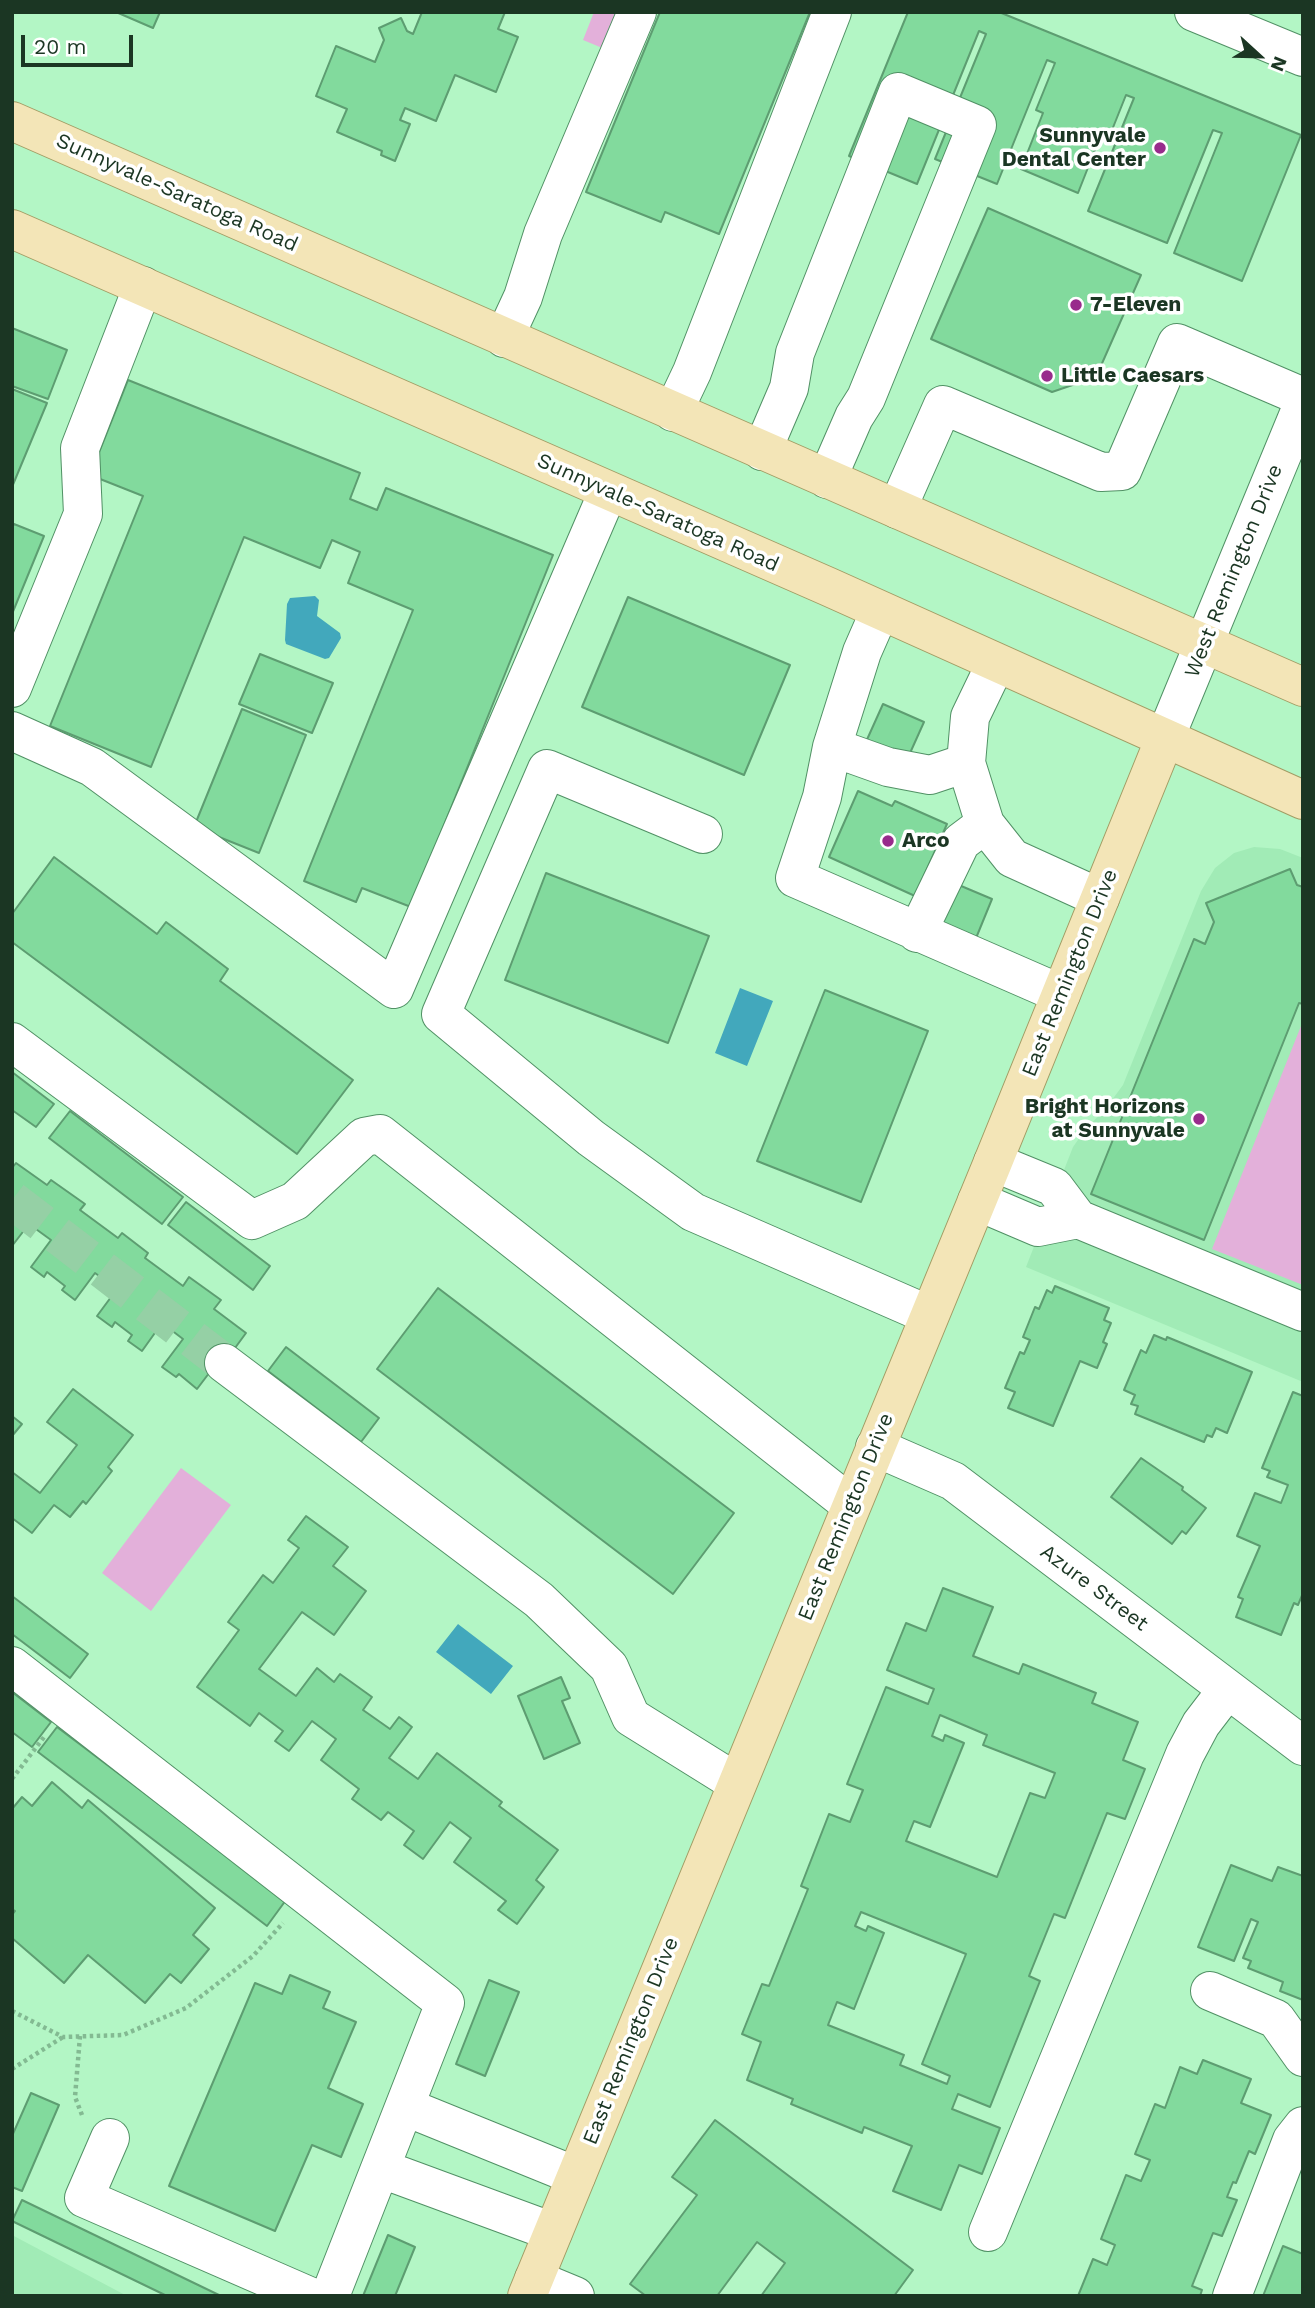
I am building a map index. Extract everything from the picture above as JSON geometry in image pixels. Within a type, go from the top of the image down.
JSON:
[{"type":"main road","name":"Sunnyvale-Saratoga Road","points":[[12,121],[1303,687]]},
{"type":"main road","name":"Sunnyvale-Saratoga Road","points":[[12,229],[1303,800]]},
{"type":"main road","name":"East Remington Drive","points":[[531,2287],[1165,737]]},
{"type":"street","points":[[504,338],[523,298],[543,234],[637,12]]},
{"type":"street","points":[[673,412],[692,372],[832,12]]},
{"type":"street","points":[[1194,12],[1303,57]]},
{"type":"street","points":[[762,451],[789,388],[795,353],[898,92],[977,125],[866,398],[854,417],[827,479]]},
{"type":"street","points":[[12,688],[83,514],[80,448],[143,286]]},
{"type":"street","points":[[897,509],[943,405],[1101,472],[1122,471],[1177,343],[1303,397]]},
{"type":"street","name":"West Remington Drive","points":[[1165,737],[1303,404]]},
{"type":"street","points":[[12,730],[92,767],[394,989],[608,492]]},
{"type":"street","points":[[880,611],[862,652],[832,747],[822,797],[795,878],[1061,995]]},
{"type":"street","points":[[996,663],[970,717],[966,762],[985,824],[1012,858],[1100,898]]},
{"type":"street","points":[[832,747],[888,767],[930,775],[966,762]]},
{"type":"street","points":[[703,834],[547,769],[442,1014],[591,1138],[693,1212],[929,1315]]},
{"type":"street","points":[[917,933],[961,842],[985,824]]},
{"type":"street","points":[[12,1042],[252,1220],[295,1201],[364,1137],[380,1134],[851,1505]]},
{"type":"street","points":[[993,1162],[1054,1187],[1078,1219],[1303,1312]]},
{"type":"street","points":[[977,1201],[1038,1227],[1078,1219]]},
{"type":"street","points":[[224,1363],[539,1600],[609,1667],[631,1717],[737,1783]]},
{"type":"street","name":"Azure Street","points":[[875,1447],[953,1482],[1303,1746]]},
{"type":"street","points":[[12,1666],[445,2003],[330,2296]]},
{"type":"street","points":[[988,2232],[1185,1754],[1201,1724],[1227,1690]]},
{"type":"street","points":[[1210,1991],[1276,2019],[1303,2057]]},
{"type":"street","points":[[406,2107],[576,2176]]},
{"type":"street","points":[[1232,2296],[1292,2140],[1303,2126]]},
{"type":"street","points":[[105,2149],[84,2198],[309,2296]]},
{"type":"street","points":[[382,2169],[553,2232]]},
{"type":"street","points":[[531,2287],[575,2296]]},
{"type":"path","points":[[12,1779],[66,1708]]},
{"type":"path","points":[[12,2069],[63,2037],[123,2035],[186,2008],[253,1956],[307,1896]]},
{"type":"path","points":[[12,2011],[63,2037]]},
{"type":"path","points":[[80,2036],[75,2097],[105,2149]]},
{"type":"shaded area","points":[[594,12],[629,12],[612,52],[583,40]]},
{"type":"shaded area","name":"Bright Horizons at Sunnyvale","points":[[1254,847],[1280,849],[1303,858],[1303,1382],[1026,1267],[1073,1147],[1123,1085],[1201,891],[1215,868],[1234,853]]},
{"type":"shaded area","points":[[1303,1021],[1303,1285],[1212,1249]]},
{"type":"shaded area","points":[[181,1468],[231,1505],[151,1611],[102,1573]]},
{"type":"shaded area","points":[[12,2235],[127,2296],[12,2296]]},
{"type":"water","points":[[315,596],[319,600],[317,616],[340,633],[341,638],[329,658],[325,659],[286,644],[285,640],[287,604],[290,598]]},
{"type":"water","points":[[740,988],[773,1001],[747,1066],[715,1053]]},
{"type":"water","points":[[458,1624],[513,1666],[491,1694],[436,1652]]},
{"type":"building","points":[[116,12],[160,12],[153,28]]},
{"type":"building","points":[[422,12],[505,12],[498,29],[518,37],[496,92],[455,75],[436,121],[405,108],[400,120],[410,124],[395,161],[381,155],[382,151],[337,132],[347,109],[316,96],[336,46],[375,62],[384,40],[379,28],[401,18],[407,31],[413,34]]},
{"type":"building","points":[[660,12],[810,12],[719,234],[665,212],[661,222],[586,192]]},
{"type":"building","name":"Sunnyvale Dental Center","points":[[908,12],[999,12],[1301,135],[1242,281],[1174,253],[1222,133],[1213,130],[1167,243],[1088,211],[1134,98],[1126,95],[1108,140],[1100,137],[1078,193],[1021,169],[1043,113],[1036,110],[1055,63],[1047,60],[997,184],[935,159],[986,34],[979,31],[917,184],[849,156]]},
{"type":"building","points":[[988,208],[1141,275],[1096,377],[1052,392],[931,339]]},
{"type":"building","points":[[12,328],[67,350],[48,399],[12,386]]},
{"type":"building","points":[[128,380],[360,473],[350,499],[377,510],[386,488],[553,555],[411,907],[362,888],[356,902],[304,881],[413,610],[348,583],[360,552],[332,540],[320,568],[244,537],[151,767],[50,726],[143,496],[90,475]]},
{"type":"building","points":[[12,389],[47,403],[12,487]]},
{"type":"building","points":[[14,524],[44,536],[12,614],[12,528]]},
{"type":"building","points":[[628,597],[790,665],[744,775],[582,707]]},
{"type":"building","points":[[260,654],[333,683],[312,733],[239,704]]},
{"type":"building","points":[[883,704],[924,722],[906,762],[865,744]]},
{"type":"building","points":[[242,709],[306,735],[259,853],[194,827]]},
{"type":"building","name":"Arco","points":[[858,791],[892,806],[895,801],[947,824],[915,896],[829,857]]},
{"type":"building","points":[[54,857],[157,934],[166,922],[228,969],[220,981],[353,1080],[297,1154],[12,942],[12,914]]},
{"type":"building","points":[[1290,869],[1297,885],[1303,887],[1303,1004],[1299,1003],[1204,1240],[1091,1194],[1194,939],[1205,944],[1214,922],[1206,903]]},
{"type":"building","points":[[546,873],[709,936],[668,1043],[505,980]]},
{"type":"building","points":[[954,883],[992,899],[974,943],[935,927]]},
{"type":"building","points":[[825,990],[928,1031],[861,1202],[757,1161]]},
{"type":"building","points":[[12,1072],[54,1104],[36,1127],[12,1110]]},
{"type":"building","points":[[70,1111],[183,1197],[162,1224],[49,1138]]},
{"type":"building","points":[[16,1163],[47,1185],[51,1180],[85,1204],[80,1210],[118,1238],[122,1233],[148,1253],[145,1258],[183,1286],[189,1277],[221,1300],[214,1309],[246,1333],[224,1363],[219,1360],[197,1389],[179,1374],[176,1377],[162,1367],[183,1339],[162,1323],[142,1351],[128,1341],[132,1335],[115,1322],[112,1327],[97,1316],[117,1289],[95,1273],[75,1300],[62,1290],[65,1286],[47,1272],[44,1277],[31,1267],[51,1240],[29,1224],[12,1246],[12,1168]]},
{"type":"building","points":[[186,1202],[270,1266],[253,1290],[168,1225]]},
{"type":"building","points":[[1055,1286],[1109,1308],[1104,1320],[1111,1323],[1103,1342],[1107,1344],[1097,1368],[1080,1361],[1053,1426],[1008,1408],[1015,1392],[1005,1388],[1020,1352],[1024,1354],[1030,1340],[1023,1337],[1035,1307],[1039,1309],[1047,1290],[1052,1293]]},
{"type":"building","points":[[438,1288],[734,1513],[673,1594],[377,1369]]},
{"type":"building","points":[[1154,1335],[1166,1340],[1167,1337],[1252,1372],[1227,1433],[1216,1428],[1212,1437],[1207,1435],[1204,1442],[1135,1414],[1138,1406],[1131,1404],[1135,1395],[1124,1390],[1141,1350],[1146,1353]]},
{"type":"building","points":[[286,1347],[379,1418],[361,1442],[268,1371]]},
{"type":"building","points":[[73,1389],[133,1435],[108,1467],[112,1471],[86,1504],[83,1501],[70,1517],[54,1505],[32,1533],[12,1518],[12,1472],[40,1493],[77,1445],[47,1422]]},
{"type":"building","points":[[1293,1392],[1303,1396],[1303,1593],[1298,1605],[1294,1603],[1281,1635],[1236,1617],[1243,1599],[1238,1597],[1260,1546],[1237,1536],[1255,1493],[1281,1503],[1288,1485],[1267,1477],[1270,1471],[1262,1468]]},
{"type":"building","points":[[12,1416],[22,1424],[12,1436]]},
{"type":"building","points":[[1141,1458],[1183,1487],[1182,1490],[1206,1508],[1186,1534],[1182,1531],[1172,1544],[1111,1497]]},
{"type":"building","points":[[306,1516],[348,1547],[333,1566],[366,1591],[334,1635],[302,1612],[259,1669],[296,1696],[317,1668],[334,1682],[340,1674],[372,1697],[363,1710],[390,1729],[399,1717],[412,1727],[389,1758],[418,1779],[437,1753],[502,1802],[499,1806],[558,1850],[536,1880],[544,1887],[517,1924],[498,1910],[506,1901],[454,1862],[471,1838],[450,1822],[423,1859],[404,1845],[414,1831],[388,1812],[381,1820],[352,1799],[359,1789],[321,1760],[336,1739],[312,1721],[289,1751],[275,1741],[283,1731],[259,1713],[250,1726],[197,1687],[239,1630],[228,1622],[263,1575],[273,1583],[299,1548],[288,1540]]},
{"type":"building","points":[[943,1588],[993,1607],[973,1656],[1019,1674],[1023,1664],[1096,1693],[1092,1703],[1138,1722],[1123,1760],[1145,1769],[1125,1819],[1107,1813],[1065,1918],[1054,1914],[1029,1976],[1040,1981],[990,2107],[958,2094],[952,2109],[1000,2128],[982,2174],[959,2165],[941,2210],[893,2191],[912,2146],[864,2127],[862,2133],[791,2104],[793,2099],[747,2080],[761,2042],[742,2034],[762,1984],[769,1986],[808,1889],[801,1886],[829,1814],[850,1822],[863,1790],[847,1784],[886,1687],[928,1704],[934,1689],[887,1670],[906,1623],[926,1631]],"holes":[[[940,1715],[987,1735],[983,1745],[1055,1773],[1045,1798],[1030,1793],[997,1877],[906,1841],[914,1821],[930,1827],[964,1743],[945,1735],[943,1741],[932,1736]],[[861,1912],[966,1954],[922,2064],[950,2076],[947,2084],[900,2065],[904,2055],[828,2025],[837,2002],[854,2009],[884,1933],[868,1926],[866,1931],[855,1926]]]},
{"type":"building","points":[[12,1596],[88,1654],[70,1678],[12,1634]]},
{"type":"building","points":[[561,1677],[570,1698],[562,1701],[580,1743],[544,1759],[518,1696]]},
{"type":"building","points":[[12,1692],[51,1722],[32,1747],[12,1732]]},
{"type":"building","points":[[57,1727],[286,1900],[267,1926],[38,1752]]},
{"type":"building","points":[[52,1782],[82,1808],[88,1800],[215,1908],[193,1935],[209,1949],[181,1983],[170,1974],[145,2003],[88,1955],[64,1983],[12,1938],[12,1915],[15,1911],[12,1909],[12,1809],[22,1797],[32,1806]]},
{"type":"building","points":[[1231,1865],[1272,1881],[1278,1867],[1303,1876],[1303,2000],[1280,1991],[1283,1982],[1248,1968],[1251,1961],[1243,1958],[1258,1922],[1251,1919],[1234,1961],[1198,1947]]},
{"type":"building","points":[[290,1975],[330,1992],[323,2008],[356,2022],[328,2088],[363,2104],[341,2157],[312,2145],[275,2231],[169,2186],[255,1983],[282,1994]]},
{"type":"building","points":[[489,1980],[519,1992],[485,2076],[456,2064]]},
{"type":"building","points":[[1203,2060],[1251,2079],[1241,2103],[1271,2115],[1255,2154],[1249,2151],[1236,2183],[1233,2182],[1227,2197],[1237,2200],[1222,2236],[1213,2233],[1192,2286],[1202,2290],[1200,2296],[1078,2296],[1093,2259],[1107,2265],[1115,2245],[1101,2239],[1126,2175],[1141,2181],[1150,2160],[1135,2154],[1155,2104],[1165,2108],[1180,2067],[1197,2074]]},
{"type":"building","points":[[31,2093],[59,2105],[22,2191],[12,2187],[12,2136]]},
{"type":"building","points":[[715,2120],[913,2270],[894,2296],[761,2296],[785,2263],[757,2242],[717,2296],[646,2296],[630,2284],[697,2195],[672,2177]]},
{"type":"building","points":[[22,2200],[221,2296],[167,2296],[12,2221]]},
{"type":"building","points":[[388,2235],[415,2247],[395,2296],[363,2296]]},
{"type":"building","points":[[1283,2246],[1303,2254],[1303,2296],[1263,2296]]},
{"type":"tunnel","points":[[12,1200],[224,1363]]},
{"type":"place","name":"Sunnyvale Dental Center","points":[[1160,148]]},
{"type":"place","name":"7-Eleven","points":[[1076,305]]},
{"type":"place","name":"Little Caesars","points":[[1047,376]]},
{"type":"place","name":"Arco","points":[[888,841]]},
{"type":"place","name":"Bright Horizons at Sunnyvale","points":[[1199,1119]]}]
